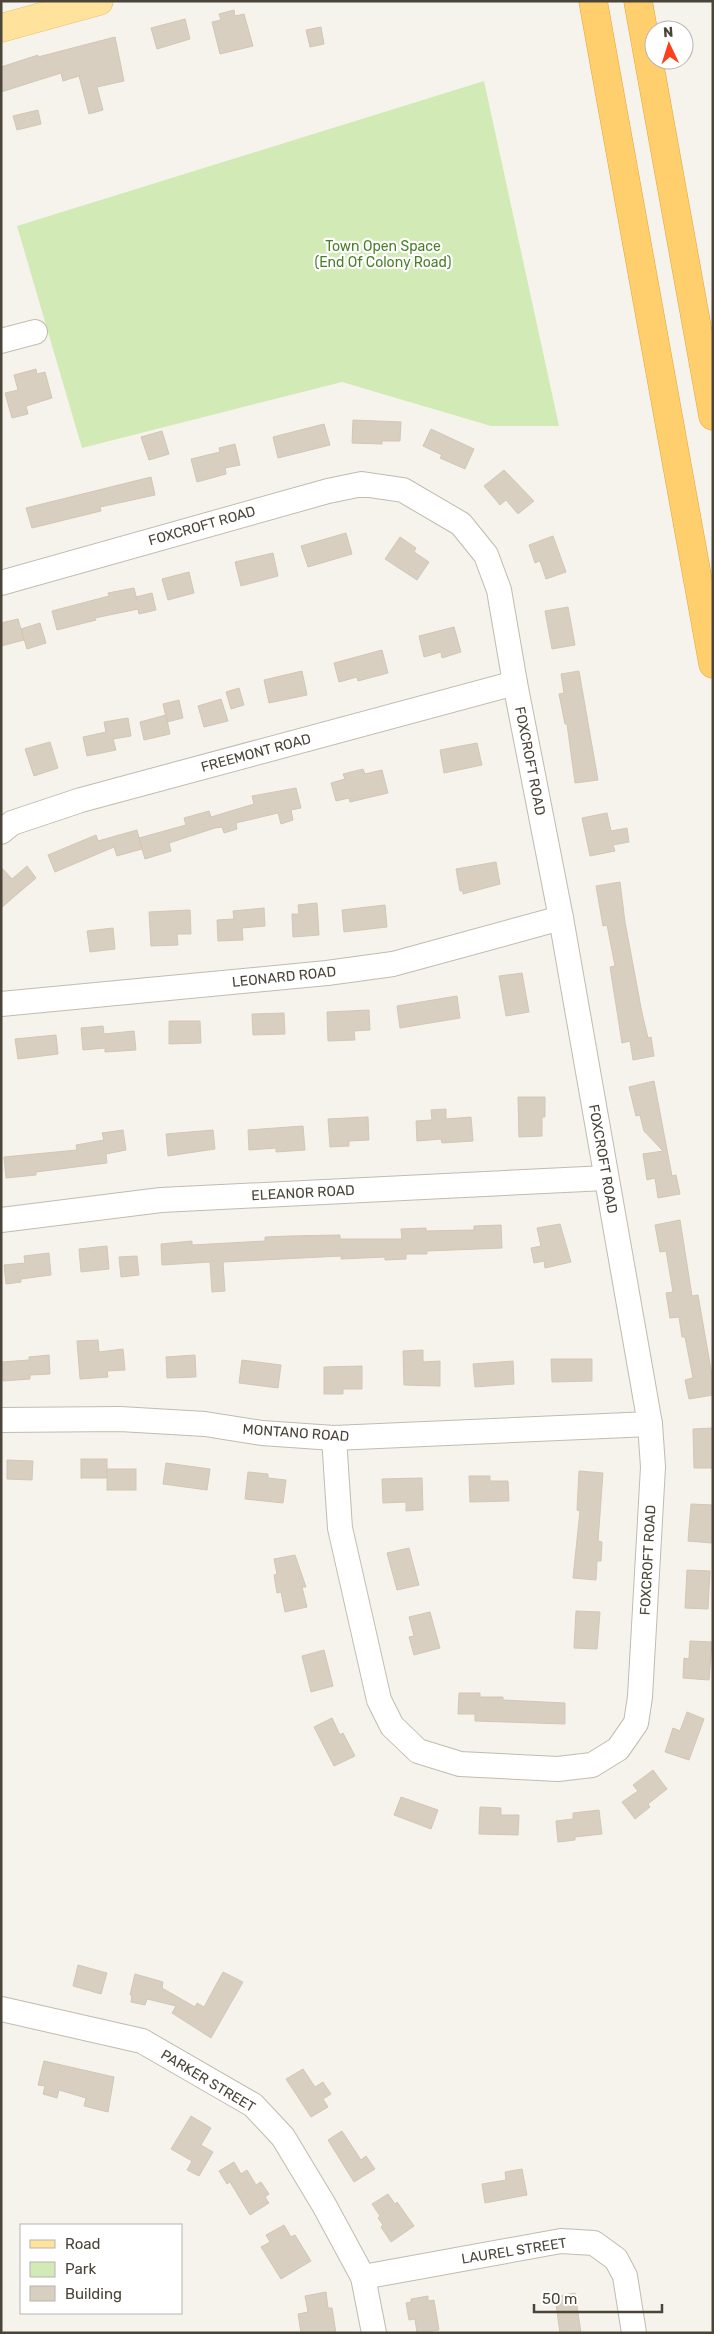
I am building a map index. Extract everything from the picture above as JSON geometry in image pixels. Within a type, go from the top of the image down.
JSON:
[{"type":"highway","points":[[593,1],[713,664]]},
{"type":"highway","points":[[638,1],[713,416]]},
{"type":"main road","points":[[1,28],[99,1]]},
{"type":"street","points":[[1,341],[35,332]]},
{"type":"street","name":"FOXCROFT ROAD","points":[[1,583],[328,491],[362,484],[403,490],[461,524],[486,555],[499,590],[515,683],[561,918],[650,1424],[653,1467],[640,1697],[636,1723],[618,1749],[592,1765],[558,1769],[460,1764],[418,1751],[392,1726],[378,1700],[340,1528],[334,1438]]},
{"type":"street","name":"FREEMONT ROAD","points":[[1,832],[12,823],[81,800],[515,683]]},
{"type":"street","name":"LEONARD ROAD","points":[[1,1004],[318,974],[393,964],[561,918]]},
{"type":"street","name":"ELEANOR ROAD","points":[[1,1220],[161,1200],[606,1178]]},
{"type":"street","name":"MONTANO ROAD","points":[[1,1420],[139,1420],[204,1424],[262,1433],[334,1438],[650,1424]]},
{"type":"street","name":"PARKER STREET","points":[[1,2009],[142,2041],[253,2105],[283,2137],[324,2205],[363,2277],[374,2333]]},
{"type":"street","name":"LAUREL STREET","points":[[363,2277],[562,2241],[594,2243],[616,2259],[625,2276],[634,2333]]},
{"type":"green space","name":"Town Open Space (End Of Colony Road)","points":[[484,81],[559,426],[491,426],[342,382],[82,448],[17,226]]},
{"type":"building","points":[[234,10],[235,16],[244,14],[253,46],[220,54],[212,22],[221,20],[219,14]]},
{"type":"building","points":[[185,19],[190,39],[157,49],[151,28]]},
{"type":"building","points":[[321,27],[324,44],[310,47],[306,30]]},
{"type":"building","points":[[115,37],[124,81],[97,87],[103,110],[89,114],[79,76],[63,81],[61,73],[1,92],[1,67],[38,55],[38,57]]},
{"type":"building","points":[[38,110],[41,124],[17,130],[13,116]]},
{"type":"building","points":[[36,369],[37,374],[45,372],[52,398],[26,406],[28,414],[12,418],[5,393],[18,390],[14,375]]},
{"type":"building","points":[[353,420],[401,422],[400,441],[382,441],[382,444],[352,443]]},
{"type":"building","points":[[324,424],[330,445],[278,458],[273,437]]},
{"type":"building","points":[[431,429],[474,449],[465,469],[440,458],[442,455],[423,446]]},
{"type":"building","points":[[162,431],[169,454],[149,460],[141,437]]},
{"type":"building","points":[[235,444],[240,465],[225,468],[226,474],[197,482],[191,459],[220,452],[219,448]]},
{"type":"building","points":[[504,470],[534,501],[518,514],[506,500],[500,505],[484,486]]},
{"type":"building","points":[[151,477],[155,495],[100,507],[101,511],[32,528],[26,508]]},
{"type":"building","points":[[346,533],[352,554],[308,567],[301,546]]},
{"type":"building","points":[[553,536],[566,572],[546,579],[540,561],[535,563],[529,545]]},
{"type":"building","points":[[400,537],[416,548],[414,552],[429,562],[417,580],[385,559]]},
{"type":"building","points":[[273,553],[278,576],[241,586],[235,562]]},
{"type":"building","points":[[189,572],[194,593],[168,600],[162,579]]},
{"type":"building","points":[[134,588],[136,597],[152,593],[156,610],[139,614],[138,609],[95,618],[96,620],[57,630],[52,611],[109,596],[108,593]]},
{"type":"building","points":[[568,607],[575,645],[552,649],[545,611]]},
{"type":"building","points":[[18,619],[24,640],[1,646],[1,623]]},
{"type":"building","points":[[40,623],[46,643],[27,649],[21,629]]},
{"type":"building","points":[[454,627],[461,652],[442,658],[441,652],[424,657],[419,636]]},
{"type":"building","points":[[382,650],[388,673],[358,681],[357,677],[339,682],[334,663]]},
{"type":"building","points":[[302,671],[307,695],[269,703],[264,680]]},
{"type":"building","points":[[579,671],[598,780],[575,783],[567,724],[565,724],[559,694],[564,693],[561,674]]},
{"type":"building","points":[[239,688],[244,705],[231,709],[226,692]]},
{"type":"building","points":[[221,699],[228,721],[204,727],[198,706]]},
{"type":"building","points":[[179,700],[183,718],[167,722],[163,704]]},
{"type":"building","points":[[166,715],[170,734],[144,740],[140,722]]},
{"type":"building","points":[[128,718],[131,736],[113,739],[116,750],[87,756],[83,737],[106,732],[104,722]]},
{"type":"building","points":[[50,742],[58,768],[34,776],[25,749]]},
{"type":"building","points":[[477,743],[482,765],[444,773],[440,750]]},
{"type":"building","points":[[363,769],[365,774],[382,770],[388,793],[350,802],[349,798],[336,801],[331,783],[345,779],[343,774]]},
{"type":"building","points":[[296,788],[301,808],[291,810],[293,820],[281,824],[278,813],[236,823],[237,829],[224,833],[222,827],[215,828],[169,843],[171,851],[145,859],[142,849],[117,856],[114,847],[55,872],[48,855],[96,835],[98,841],[137,830],[139,838],[186,825],[184,818],[209,811],[211,817],[254,804],[252,796]]},
{"type":"building","points":[[607,813],[611,831],[627,828],[629,842],[613,845],[615,851],[590,856],[582,818]]},
{"type":"building","points":[[496,862],[500,884],[463,894],[463,891],[460,891],[456,869]]},
{"type":"building","points":[[27,866],[36,878],[1,908],[1,867],[12,879]]},
{"type":"building","points":[[620,882],[625,922],[642,1013],[648,1038],[651,1037],[654,1056],[633,1060],[630,1041],[622,1043],[610,967],[615,966],[607,925],[603,926],[596,886]]},
{"type":"building","points":[[317,903],[319,935],[293,937],[292,914],[299,914],[298,905]]},
{"type":"building","points":[[385,905],[387,927],[344,932],[342,910]]},
{"type":"building","points":[[264,908],[265,926],[242,928],[243,940],[218,941],[217,920],[234,919],[233,911]]},
{"type":"building","points":[[190,910],[191,934],[177,934],[178,945],[151,946],[149,912]]},
{"type":"building","points":[[113,928],[115,949],[90,952],[87,931]]},
{"type":"building","points":[[522,973],[529,1012],[506,1016],[499,976]]},
{"type":"building","points":[[457,996],[460,1018],[400,1028],[397,1006]]},
{"type":"building","points":[[369,1010],[370,1030],[354,1031],[355,1040],[328,1041],[327,1012]]},
{"type":"building","points":[[284,1013],[285,1034],[253,1035],[252,1014]]},
{"type":"building","points":[[169,1021],[200,1021],[201,1043],[169,1044]]},
{"type":"building","points":[[103,1026],[104,1034],[134,1031],[136,1050],[105,1052],[105,1048],[83,1050],[81,1028]]},
{"type":"building","points":[[56,1035],[58,1054],[18,1059],[15,1039]]},
{"type":"building","points":[[654,1081],[672,1176],[676,1175],[680,1194],[658,1198],[655,1178],[647,1180],[643,1154],[663,1151],[644,1131],[640,1115],[636,1116],[629,1087]]},
{"type":"building","points":[[518,1097],[545,1097],[545,1117],[542,1117],[542,1136],[519,1137]]},
{"type":"building","points":[[446,1109],[446,1119],[471,1117],[473,1141],[442,1143],[441,1139],[417,1141],[416,1121],[432,1120],[431,1110]]},
{"type":"building","points":[[368,1117],[369,1140],[349,1141],[349,1146],[330,1147],[328,1119]]},
{"type":"building","points":[[303,1126],[305,1150],[276,1152],[276,1148],[249,1150],[248,1130]]},
{"type":"building","points":[[123,1130],[126,1150],[106,1154],[107,1163],[36,1172],[36,1175],[6,1178],[4,1157],[77,1150],[76,1145],[104,1140],[102,1133]]},
{"type":"building","points":[[213,1130],[215,1149],[168,1156],[166,1134]]},
{"type":"building","points":[[680,1220],[692,1296],[698,1295],[713,1381],[713,1395],[689,1399],[685,1380],[693,1378],[685,1337],[682,1337],[679,1317],[670,1318],[666,1293],[673,1292],[666,1251],[660,1252],[655,1225]]},
{"type":"building","points":[[560,1224],[571,1262],[545,1268],[544,1261],[534,1263],[531,1248],[541,1246],[537,1228]]},
{"type":"building","points":[[501,1225],[502,1248],[427,1251],[427,1254],[406,1254],[406,1259],[385,1260],[385,1257],[341,1259],[341,1256],[223,1262],[225,1291],[212,1292],[210,1262],[162,1265],[161,1244],[192,1241],[192,1245],[265,1241],[265,1237],[290,1236],[340,1235],[340,1239],[402,1239],[401,1229],[426,1228],[426,1231],[474,1230],[474,1226]]},
{"type":"building","points":[[107,1246],[109,1269],[81,1272],[79,1249]]},
{"type":"building","points":[[49,1253],[51,1275],[21,1279],[21,1282],[6,1284],[4,1265],[25,1263],[24,1256]]},
{"type":"building","points":[[137,1256],[139,1275],[121,1277],[119,1257]]},
{"type":"building","points":[[98,1340],[99,1352],[123,1349],[125,1370],[107,1371],[108,1377],[80,1379],[77,1341]]},
{"type":"building","points":[[423,1350],[423,1362],[440,1361],[440,1386],[404,1385],[403,1351]]},
{"type":"building","points":[[49,1355],[50,1374],[30,1375],[30,1379],[3,1381],[2,1362],[29,1360],[29,1357]]},
{"type":"building","points":[[195,1355],[196,1377],[167,1378],[166,1357]]},
{"type":"building","points":[[551,1359],[592,1359],[592,1381],[552,1382]]},
{"type":"building","points":[[242,1360],[281,1365],[278,1388],[239,1383]]},
{"type":"building","points":[[513,1361],[514,1384],[475,1387],[473,1364]]},
{"type":"building","points":[[362,1366],[362,1389],[343,1389],[343,1394],[324,1394],[324,1367]]},
{"type":"building","points":[[713,1428],[713,1468],[694,1468],[693,1429]]},
{"type":"building","points":[[81,1459],[107,1459],[107,1478],[81,1478]]},
{"type":"building","points":[[7,1460],[33,1461],[32,1480],[7,1479]]},
{"type":"building","points":[[166,1463],[210,1469],[207,1490],[163,1484]]},
{"type":"building","points":[[107,1469],[136,1469],[136,1490],[107,1490]]},
{"type":"building","points":[[579,1471],[603,1473],[598,1541],[602,1542],[601,1561],[597,1561],[596,1580],[573,1578],[580,1511],[577,1510]]},
{"type":"building","points":[[248,1472],[268,1474],[268,1478],[286,1480],[283,1503],[245,1499]]},
{"type":"building","points":[[469,1476],[490,1476],[490,1481],[508,1481],[509,1501],[470,1502]]},
{"type":"building","points":[[422,1478],[423,1510],[406,1511],[406,1502],[383,1503],[382,1479]]},
{"type":"building","points":[[691,1504],[713,1505],[712,1543],[688,1541]]},
{"type":"building","points":[[409,1548],[419,1585],[397,1590],[387,1553]]},
{"type":"building","points":[[295,1555],[306,1587],[302,1587],[307,1607],[285,1612],[281,1592],[277,1593],[274,1575],[277,1574],[274,1559]]},
{"type":"building","points":[[687,1570],[710,1571],[708,1609],[685,1608]]},
{"type":"building","points":[[576,1611],[600,1612],[597,1649],[574,1648]]},
{"type":"building","points":[[430,1612],[440,1648],[414,1655],[409,1637],[414,1636],[409,1617]]},
{"type":"building","points":[[690,1641],[712,1642],[709,1680],[683,1678],[684,1658],[689,1659]]},
{"type":"building","points":[[324,1650],[333,1686],[311,1692],[302,1656]]},
{"type":"building","points":[[459,1693],[480,1693],[480,1697],[503,1697],[503,1700],[565,1703],[565,1724],[475,1721],[475,1714],[458,1714]]},
{"type":"building","points":[[687,1712],[704,1719],[689,1760],[665,1752],[673,1728],[680,1731]]},
{"type":"building","points":[[332,1718],[340,1735],[343,1733],[355,1756],[334,1766],[314,1727]]},
{"type":"building","points":[[653,1770],[667,1789],[648,1804],[650,1807],[635,1819],[622,1802],[638,1791],[633,1785]]},
{"type":"building","points":[[401,1797],[438,1810],[431,1829],[394,1815]]},
{"type":"building","points":[[480,1807],[501,1808],[501,1815],[519,1815],[518,1835],[479,1834]]},
{"type":"building","points":[[599,1810],[602,1834],[575,1837],[575,1840],[558,1842],[556,1821],[573,1819],[573,1813]]},
{"type":"building","points":[[78,1965],[107,1973],[101,1994],[73,1986]]},
{"type":"building","points":[[223,1972],[243,1982],[211,2038],[172,2013],[176,2006],[147,1999],[145,2005],[131,2002],[132,1995],[130,1995],[135,1974],[163,1982],[162,1988],[195,2007],[197,2003],[204,2007]]},
{"type":"building","points":[[44,2061],[114,2077],[108,2112],[84,2106],[86,2098],[59,2090],[57,2098],[43,2094],[45,2086],[38,2085]]},
{"type":"building","points":[[303,2069],[315,2087],[323,2082],[331,2094],[323,2099],[328,2107],[311,2117],[286,2079]]},
{"type":"building","points":[[191,2116],[211,2128],[201,2145],[213,2152],[199,2176],[187,2170],[192,2161],[171,2149]]},
{"type":"building","points":[[342,2131],[361,2160],[366,2156],[375,2169],[354,2182],[328,2140]]},
{"type":"building","points":[[234,2162],[241,2174],[247,2170],[256,2185],[261,2182],[269,2194],[265,2197],[269,2203],[250,2215],[230,2182],[227,2184],[219,2171]]},
{"type":"building","points":[[522,2169],[527,2195],[485,2203],[482,2184],[506,2180],[505,2172]]},
{"type":"building","points":[[388,2194],[395,2204],[397,2202],[414,2226],[391,2242],[381,2227],[383,2225],[378,2218],[380,2216],[372,2204]]},
{"type":"building","points":[[284,2225],[291,2237],[295,2235],[311,2261],[281,2279],[261,2247],[270,2242],[266,2235]]},
{"type":"building","points":[[326,2292],[328,2308],[332,2308],[336,2333],[301,2333],[298,2314],[308,2312],[305,2296]]},
{"type":"building","points":[[575,2293],[581,2333],[560,2333],[555,2297]]},
{"type":"building","points":[[428,2296],[428,2301],[434,2300],[439,2330],[417,2333],[415,2319],[409,2320],[406,2303],[411,2302],[411,2299]]}]
